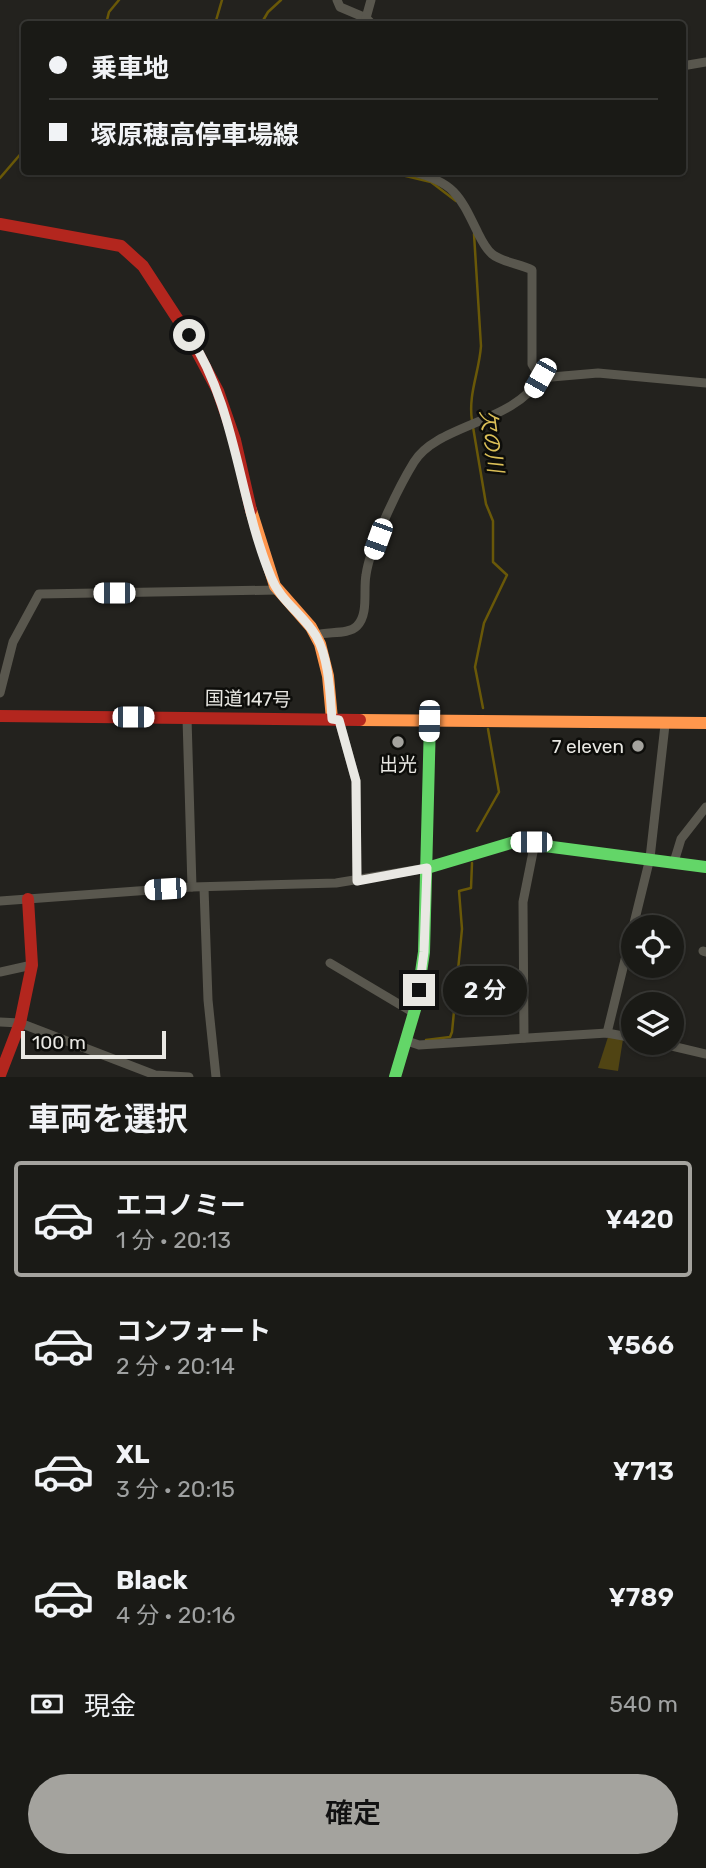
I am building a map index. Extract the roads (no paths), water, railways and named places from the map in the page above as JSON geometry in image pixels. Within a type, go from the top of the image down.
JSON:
[{"type":"main road","points":[[0,224],[121,247],[135,255],[151,276],[202,355],[219,393],[230,424],[260,548],[277,590],[316,635],[336,719]]},
{"type":"main road","name":"国道147号","points":[[0,716],[665,725],[706,723]]},
{"type":"main road","points":[[395,1077],[414,1013],[424,952],[429,721]]},
{"type":"main road","points":[[427,868],[502,843],[535,842],[706,867]]},
{"type":"main road","points":[[0,1075],[20,1023],[32,965],[28,899]]},
{"type":"street","points":[[337,0],[340,7],[369,21],[371,0]]},
{"type":"street","points":[[686,65],[706,62]]},
{"type":"street","points":[[426,175],[439,178],[462,200],[485,247],[494,257],[532,270],[532,364],[540,378]]},
{"type":"street","points":[[540,378],[598,373],[706,383]]},
{"type":"street","points":[[316,635],[352,630],[359,624],[363,616],[366,572],[405,477],[424,451],[531,393],[540,378]]},
{"type":"street","points":[[0,693],[13,642],[39,594],[277,590]]},
{"type":"street","points":[[187,718],[192,887]]},
{"type":"street","points":[[336,719],[356,781],[357,881]]},
{"type":"street","points":[[607,1033],[650,858],[665,725]]},
{"type":"street","points":[[674,862],[681,839],[706,807]]},
{"type":"street","points":[[524,1038],[523,902],[535,842]]},
{"type":"street","points":[[0,901],[192,887],[357,881],[427,868]]},
{"type":"street","points":[[204,888],[208,1000],[216,1077]]},
{"type":"street","points":[[330,963],[414,1013]]},
{"type":"street","points":[[0,972],[32,965]]},
{"type":"street","points":[[0,1022],[20,1023],[155,1075],[189,1077]]},
{"type":"street","points":[[407,1041],[419,1045],[607,1033],[621,1036]]},
{"type":"street","points":[[684,1049],[706,1054]]},
{"type":"waterway","points":[[107,21],[109,12],[119,0]]},
{"type":"waterway","points":[[216,21],[222,0]]},
{"type":"waterway","name":"欠の川","points":[[263,21],[281,0]]},
{"type":"waterway","points":[[0,178],[21,154]]},
{"type":"waterway","name":"欠の川","points":[[402,175],[431,182],[456,201]]},
{"type":"waterway","name":"欠の川","points":[[472,421],[471,402],[481,346],[474,234]]},
{"type":"waterway","name":"欠の川","points":[[473,427],[486,504],[493,521],[493,562],[507,575],[484,623],[475,667],[483,708]]},
{"type":"waterway","name":"欠の川","points":[[477,831],[499,792],[488,729]]},
{"type":"waterway","name":"欠の川","points":[[426,1040],[450,1037],[452,1032],[462,929],[459,891],[471,888],[472,863]]},
{"type":"place","name":"出光","points":[[398,742]]},
{"type":"place","name":"7 eleven","points":[[638,746]]}]
